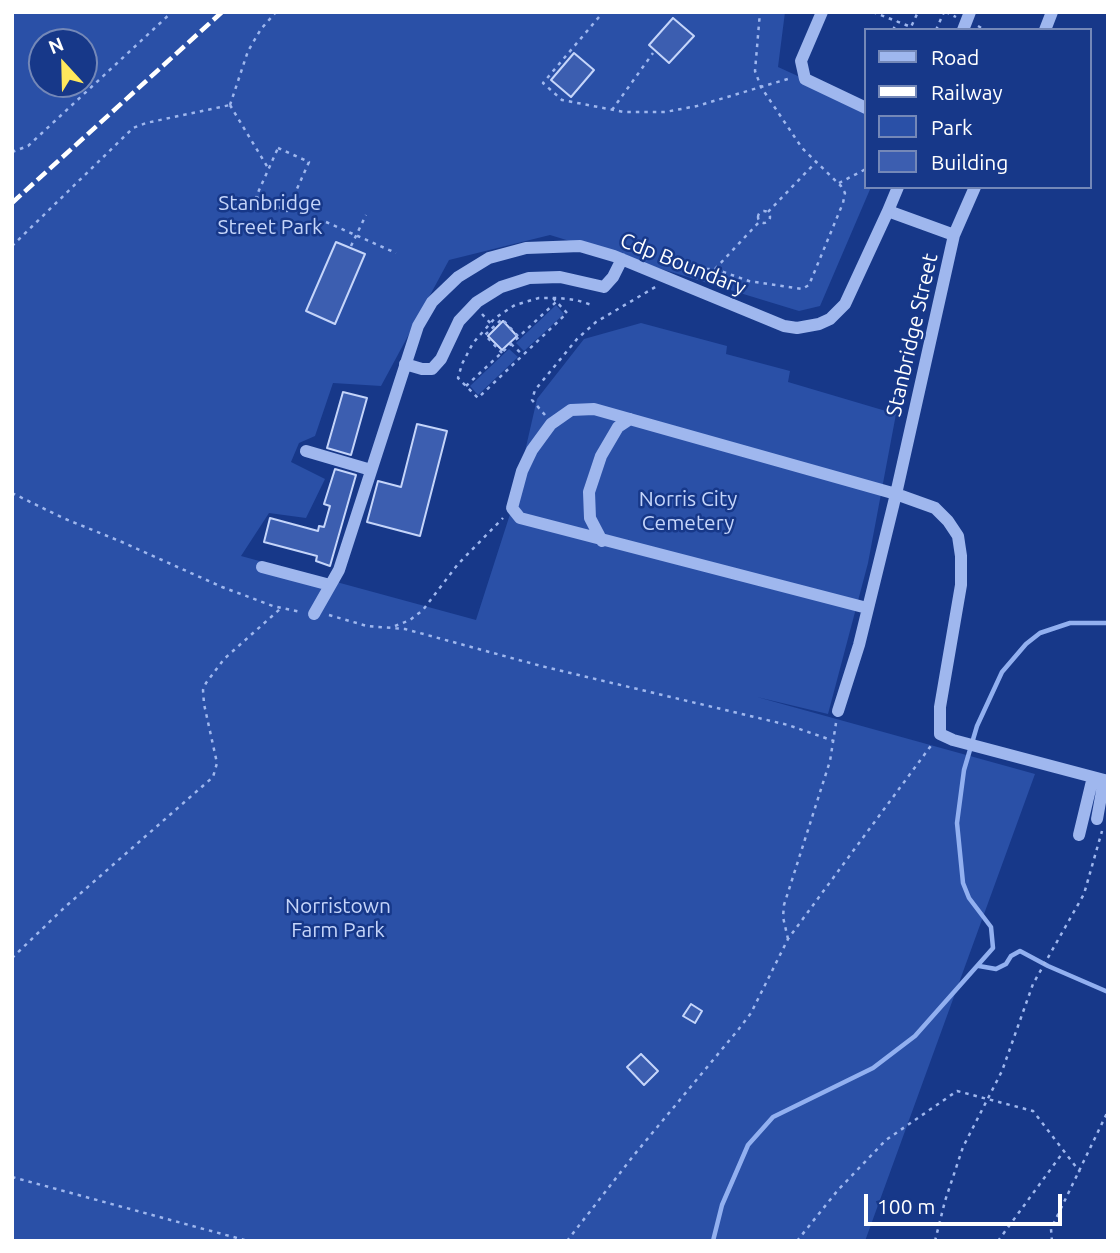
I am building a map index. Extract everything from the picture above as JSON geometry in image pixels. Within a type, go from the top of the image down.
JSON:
[{"type":"street","points":[[821,12],[801,61],[804,79],[864,107]]},
{"type":"street","name":"Cdp Boundary","points":[[314,614],[339,570],[418,326],[432,302],[458,277],[489,258],[526,248],[563,245],[594,249],[784,326],[808,327],[830,319],[845,304],[897,189]]},
{"type":"street","name":"Stanbridge Street","points":[[838,711],[859,645],[896,494],[954,235],[974,189]]},
{"type":"street","points":[[888,211],[954,235]]},
{"type":"street","points":[[405,364],[432,369],[441,359],[459,321],[477,302],[501,287],[529,278],[560,277],[604,287],[613,277],[622,259]]},
{"type":"street","points":[[867,608],[520,518],[512,508],[522,471],[536,443],[551,424],[571,410],[586,409],[896,494],[935,508],[958,536],[961,556],[961,585],[940,707],[940,734],[953,740],[1102,780]]},
{"type":"street","points":[[602,541],[590,518],[589,492],[601,456],[618,427],[630,419]]},
{"type":"street","points":[[306,451],[370,470]]},
{"type":"street","points":[[262,567],[330,585]]},
{"type":"street","points":[[1100,823],[1102,780]]},
{"type":"street","points":[[1079,835],[1102,780]]},
{"type":"path","points":[[12,152],[28,146],[172,12]]},
{"type":"path","points":[[268,168],[230,106],[248,51],[261,29],[276,12]]},
{"type":"path","points":[[684,272],[715,269],[749,281],[802,289],[809,285],[843,203],[845,193],[839,183],[796,139],[761,87],[755,71],[760,12]]},
{"type":"path","points":[[873,12],[912,27],[918,12]]},
{"type":"path","points":[[937,28],[944,12]]},
{"type":"path","points":[[600,17],[543,83],[562,100],[612,110],[665,112],[697,106],[803,75]]},
{"type":"path","points":[[894,28],[897,22]]},
{"type":"path","points":[[612,110],[653,53]]},
{"type":"path","points":[[12,246],[133,128],[230,106]]},
{"type":"path","points":[[278,148],[309,162],[287,211],[256,197],[268,168],[278,148]]},
{"type":"path","points":[[760,221],[760,212],[768,212],[816,162]]},
{"type":"path","points":[[839,183],[864,170]]},
{"type":"path","points":[[760,221],[769,221],[768,212]]},
{"type":"path","points":[[351,246],[366,215]]},
{"type":"path","points":[[715,269],[760,221]]},
{"type":"path","points":[[326,222],[396,253]]},
{"type":"path","points":[[551,424],[532,400],[535,390],[578,338],[596,322],[660,284]]},
{"type":"path","points":[[555,299],[567,313],[478,398],[458,378],[473,343],[490,323],[515,305],[528,300],[555,299],[576,300],[592,305]]},
{"type":"path","points":[[466,386],[555,299]]},
{"type":"path","points":[[502,353],[485,335],[502,319],[519,336]]},
{"type":"path","points":[[490,323],[494,327]]},
{"type":"path","points":[[511,344],[523,355]]},
{"type":"path","points":[[12,493],[222,587],[280,608],[367,625],[392,627],[565,672],[788,725],[834,741]]},
{"type":"path","points":[[392,627],[411,620],[424,610],[458,564],[512,508]]},
{"type":"path","points":[[12,958],[65,907],[213,776],[218,763],[203,690],[224,659],[280,608]]},
{"type":"path","points":[[788,939],[783,918],[784,905],[830,761],[838,711]]},
{"type":"path","points":[[567,1241],[634,1155],[738,1031],[751,1013],[788,939],[940,734]]},
{"type":"path","points":[[935,1241],[963,1147],[1002,1071],[1033,984],[1084,894],[1100,823]]},
{"type":"path","points":[[797,1241],[838,1190],[886,1140],[957,1091],[1033,1111],[1080,1172]]},
{"type":"path","points":[[1052,1241],[1051,1229],[1108,1111]]},
{"type":"path","points":[[998,1241],[1064,1151]]},
{"type":"path","points":[[12,1177],[248,1241]]},
{"type":"green space","name":"Norristown Farm Park","points":[[12,12],[785,12],[778,67],[864,106],[864,189],[870,189],[820,306],[799,311],[550,235],[449,260],[381,386],[333,383],[315,436],[299,443],[291,462],[325,479],[306,518],[269,513],[241,556],[476,620],[512,508],[537,399],[584,339],[641,323],[727,346],[726,354],[790,371],[788,382],[896,414],[868,563],[828,714],[757,697],[1035,774],[865,1241],[12,1241]]},
{"type":"green space","points":[[556,305],[564,314],[524,351],[516,343]]},
{"type":"green space","points":[[509,349],[518,357],[478,395],[470,386]]},
{"type":"building","points":[[673,18],[694,36],[669,63],[649,45]]},
{"type":"building","points":[[574,53],[594,70],[571,97],[551,80]]},
{"type":"building","points":[[336,242],[365,254],[335,324],[306,311]]},
{"type":"building","points":[[503,321],[517,336],[502,350],[488,336]]},
{"type":"building","points":[[343,392],[367,398],[351,455],[327,448]]},
{"type":"building","points":[[417,424],[447,431],[420,536],[367,522],[378,481],[401,487]]},
{"type":"building","points":[[335,469],[356,475],[330,566],[316,561],[317,556],[264,542],[270,518],[318,531],[319,526],[324,527],[330,506],[324,504]]},
{"type":"building","points":[[691,1004],[702,1011],[695,1023],[683,1016]]},
{"type":"building","points":[[641,1054],[658,1071],[644,1085],[627,1067]]},
{"type":"waterway","points":[[713,1241],[722,1205],[748,1145],[773,1117],[873,1068],[915,1036],[993,948],[991,927],[969,898],[963,883],[957,823],[964,770],[977,726],[1002,672],[1026,644],[1040,633],[1070,623],[1108,623]]},
{"type":"waterway","points":[[979,966],[996,969],[1020,951],[1108,992]]},
{"type":"railway","points":[[12,203],[222,12]]},
{"type":"park label","name":"Stanbridge Street Park","points":[[270,215]]},
{"type":"park label","name":"Norris City Cemetery","points":[[688,511]]}]
